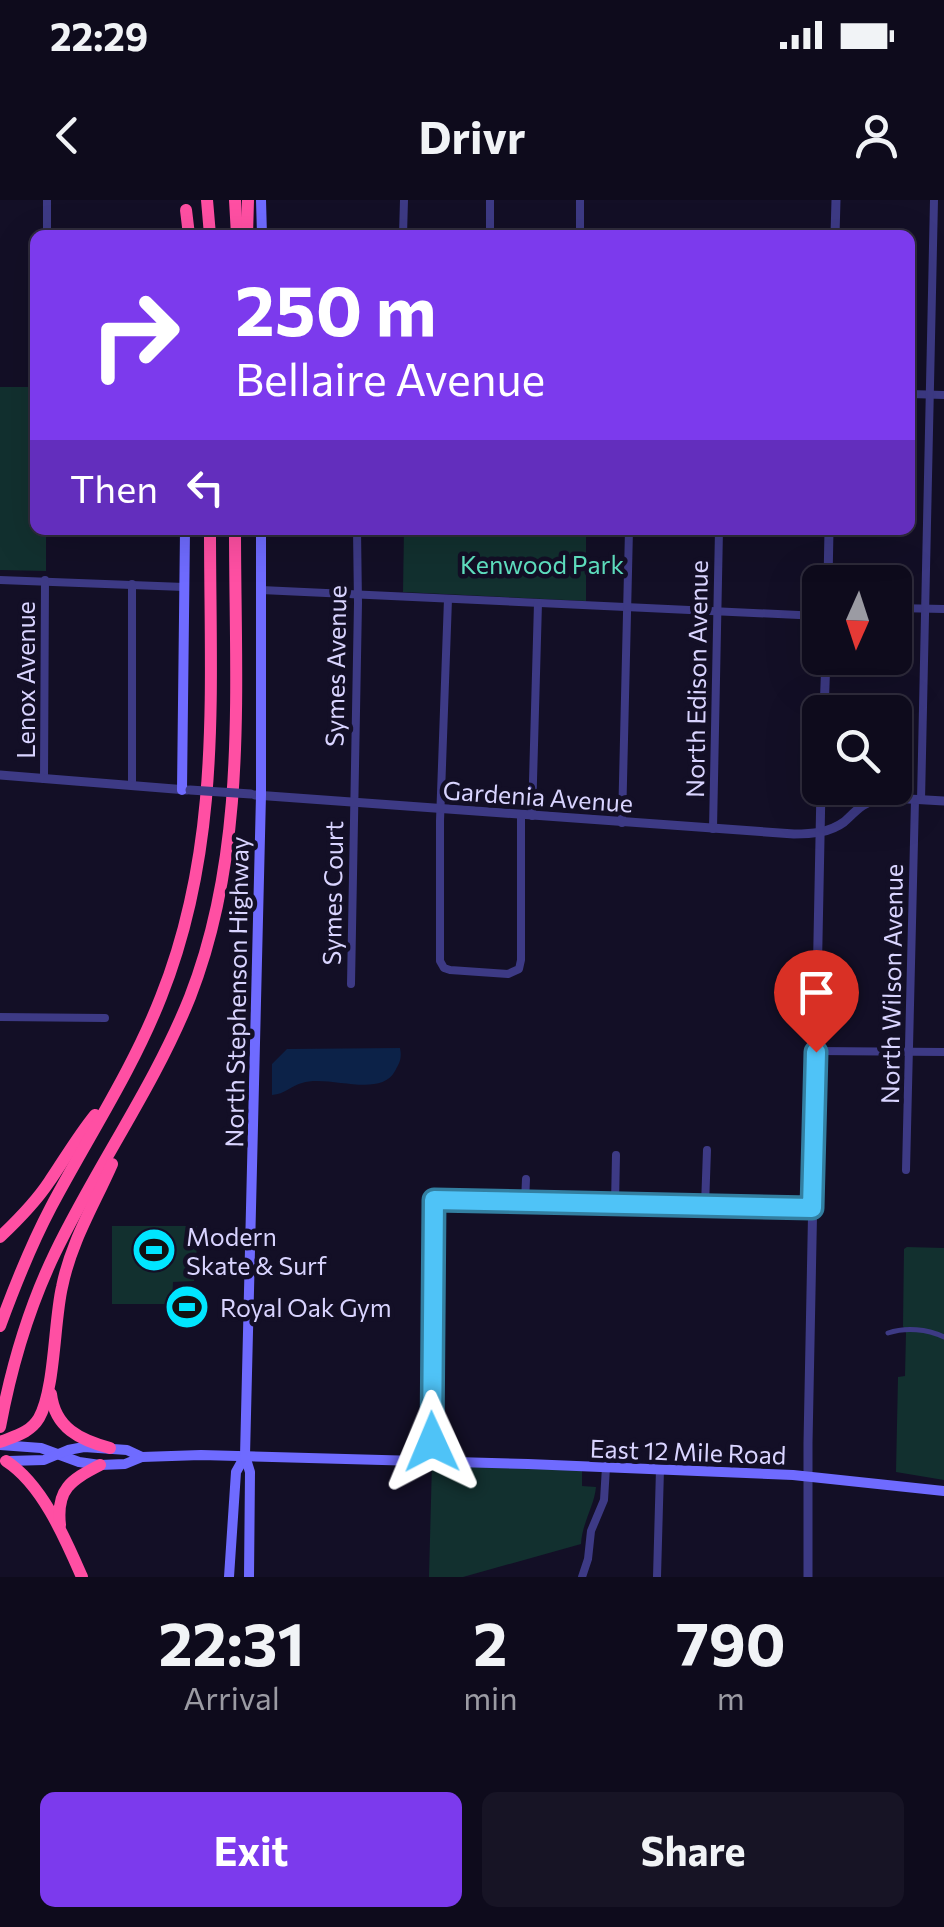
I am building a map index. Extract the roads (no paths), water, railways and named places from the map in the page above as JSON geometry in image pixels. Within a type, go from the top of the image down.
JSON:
[{"type":"highway","points":[[208,200],[210,230]]},
{"type":"highway","points":[[235,200],[237,230]]},
{"type":"highway","points":[[247,230],[248,200]]},
{"type":"highway","points":[[186,205],[187,230]]},
{"type":"highway","points":[[0,1326],[39,1230],[118,1086],[163,993],[184,928],[196,876],[209,768],[210,535]]},
{"type":"highway","points":[[0,1444],[22,1434],[37,1421],[44,1404],[60,1297],[72,1251],[173,1036],[211,929],[224,868],[234,782],[235,535]]},
{"type":"highway","points":[[0,1237],[48,1184],[79,1135],[118,1086]]},
{"type":"highway","points":[[0,1427],[21,1343],[48,1268],[142,1098]]},
{"type":"highway","points":[[50,1376],[52,1404],[63,1425],[75,1436],[110,1448]]},
{"type":"highway","points":[[3,1461],[29,1480],[82,1577]]},
{"type":"highway","points":[[63,1536],[59,1512],[64,1491],[75,1478],[100,1465]]},
{"type":"main road","points":[[261,200],[262,230]]},
{"type":"main road","points":[[184,535],[186,790]]},
{"type":"main road","name":"North Stephenson Highway","points":[[249,1577],[250,1472],[246,1456],[260,535]]},
{"type":"main road","points":[[0,1444],[29,1446],[100,1465],[125,1464],[142,1456]]},
{"type":"main road","points":[[3,1461],[30,1462],[84,1447],[128,1450],[142,1456]]},
{"type":"main road","name":"East 12 Mile Road","points":[[142,1456],[660,1469],[808,1476],[944,1492]]},
{"type":"main road","name":"North Stephenson Highway","points":[[229,1577],[236,1472],[246,1456]]},
{"type":"street","points":[[47,200],[47,230]]},
{"type":"street","points":[[404,200],[404,230]]},
{"type":"street","points":[[490,200],[490,230]]},
{"type":"street","points":[[580,200],[580,230]]},
{"type":"street","points":[[835,230],[836,200]]},
{"type":"street","name":"North Wilson Avenue","points":[[906,1170],[926,609],[934,200]]},
{"type":"street","points":[[915,394],[944,394]]},
{"type":"street","name":"Symes Avenue","points":[[353,802],[357,535]]},
{"type":"street","points":[[622,822],[629,535]]},
{"type":"street","name":"North Edison Avenue","points":[[713,830],[719,535]]},
{"type":"street","points":[[828,565],[829,535]]},
{"type":"street","points":[[0,580],[184,587]]},
{"type":"street","name":"Lenox Avenue","points":[[44,779],[45,580]]},
{"type":"street","points":[[132,584],[132,785]]},
{"type":"street","points":[[260,590],[802,615]]},
{"type":"street","points":[[448,599],[440,962],[450,970],[508,974],[518,969],[520,960],[538,603]]},
{"type":"street","points":[[912,609],[944,609]]},
{"type":"street","name":"Gardenia Avenue","points":[[0,775],[713,830],[820,833]]},
{"type":"street","points":[[912,800],[944,800]]},
{"type":"street","name":"Symes Court","points":[[351,984],[353,802]]},
{"type":"street","points":[[808,1577],[821,805]]},
{"type":"street","points":[[820,833],[841,824],[863,805]]},
{"type":"street","points":[[0,1018],[105,1018]]},
{"type":"street","points":[[816,1052],[944,1052]]},
{"type":"street","points":[[706,1206],[707,1150]]},
{"type":"street","points":[[615,1204],[616,1155]]},
{"type":"street","points":[[525,1202],[526,1179]]},
{"type":"street","points":[[429,1462],[434,1200],[812,1208]]},
{"type":"street","points":[[888,1333],[922,1330],[944,1337]]},
{"type":"street","points":[[582,1577],[590,1532],[604,1500],[606,1467]]},
{"type":"street","points":[[657,1577],[660,1469]]},
{"type":"water","points":[[400,1048],[395,1071],[378,1083],[313,1081],[272,1095],[272,1064],[287,1049]]},
{"type":"place","name":"Modern Skate & Surf","points":[[154,1250]]},
{"type":"place","name":"Royal Oak Gym","points":[[187,1307]]},
{"type":"park label","name":"Kenwood Park","points":[[542,564]]}]
